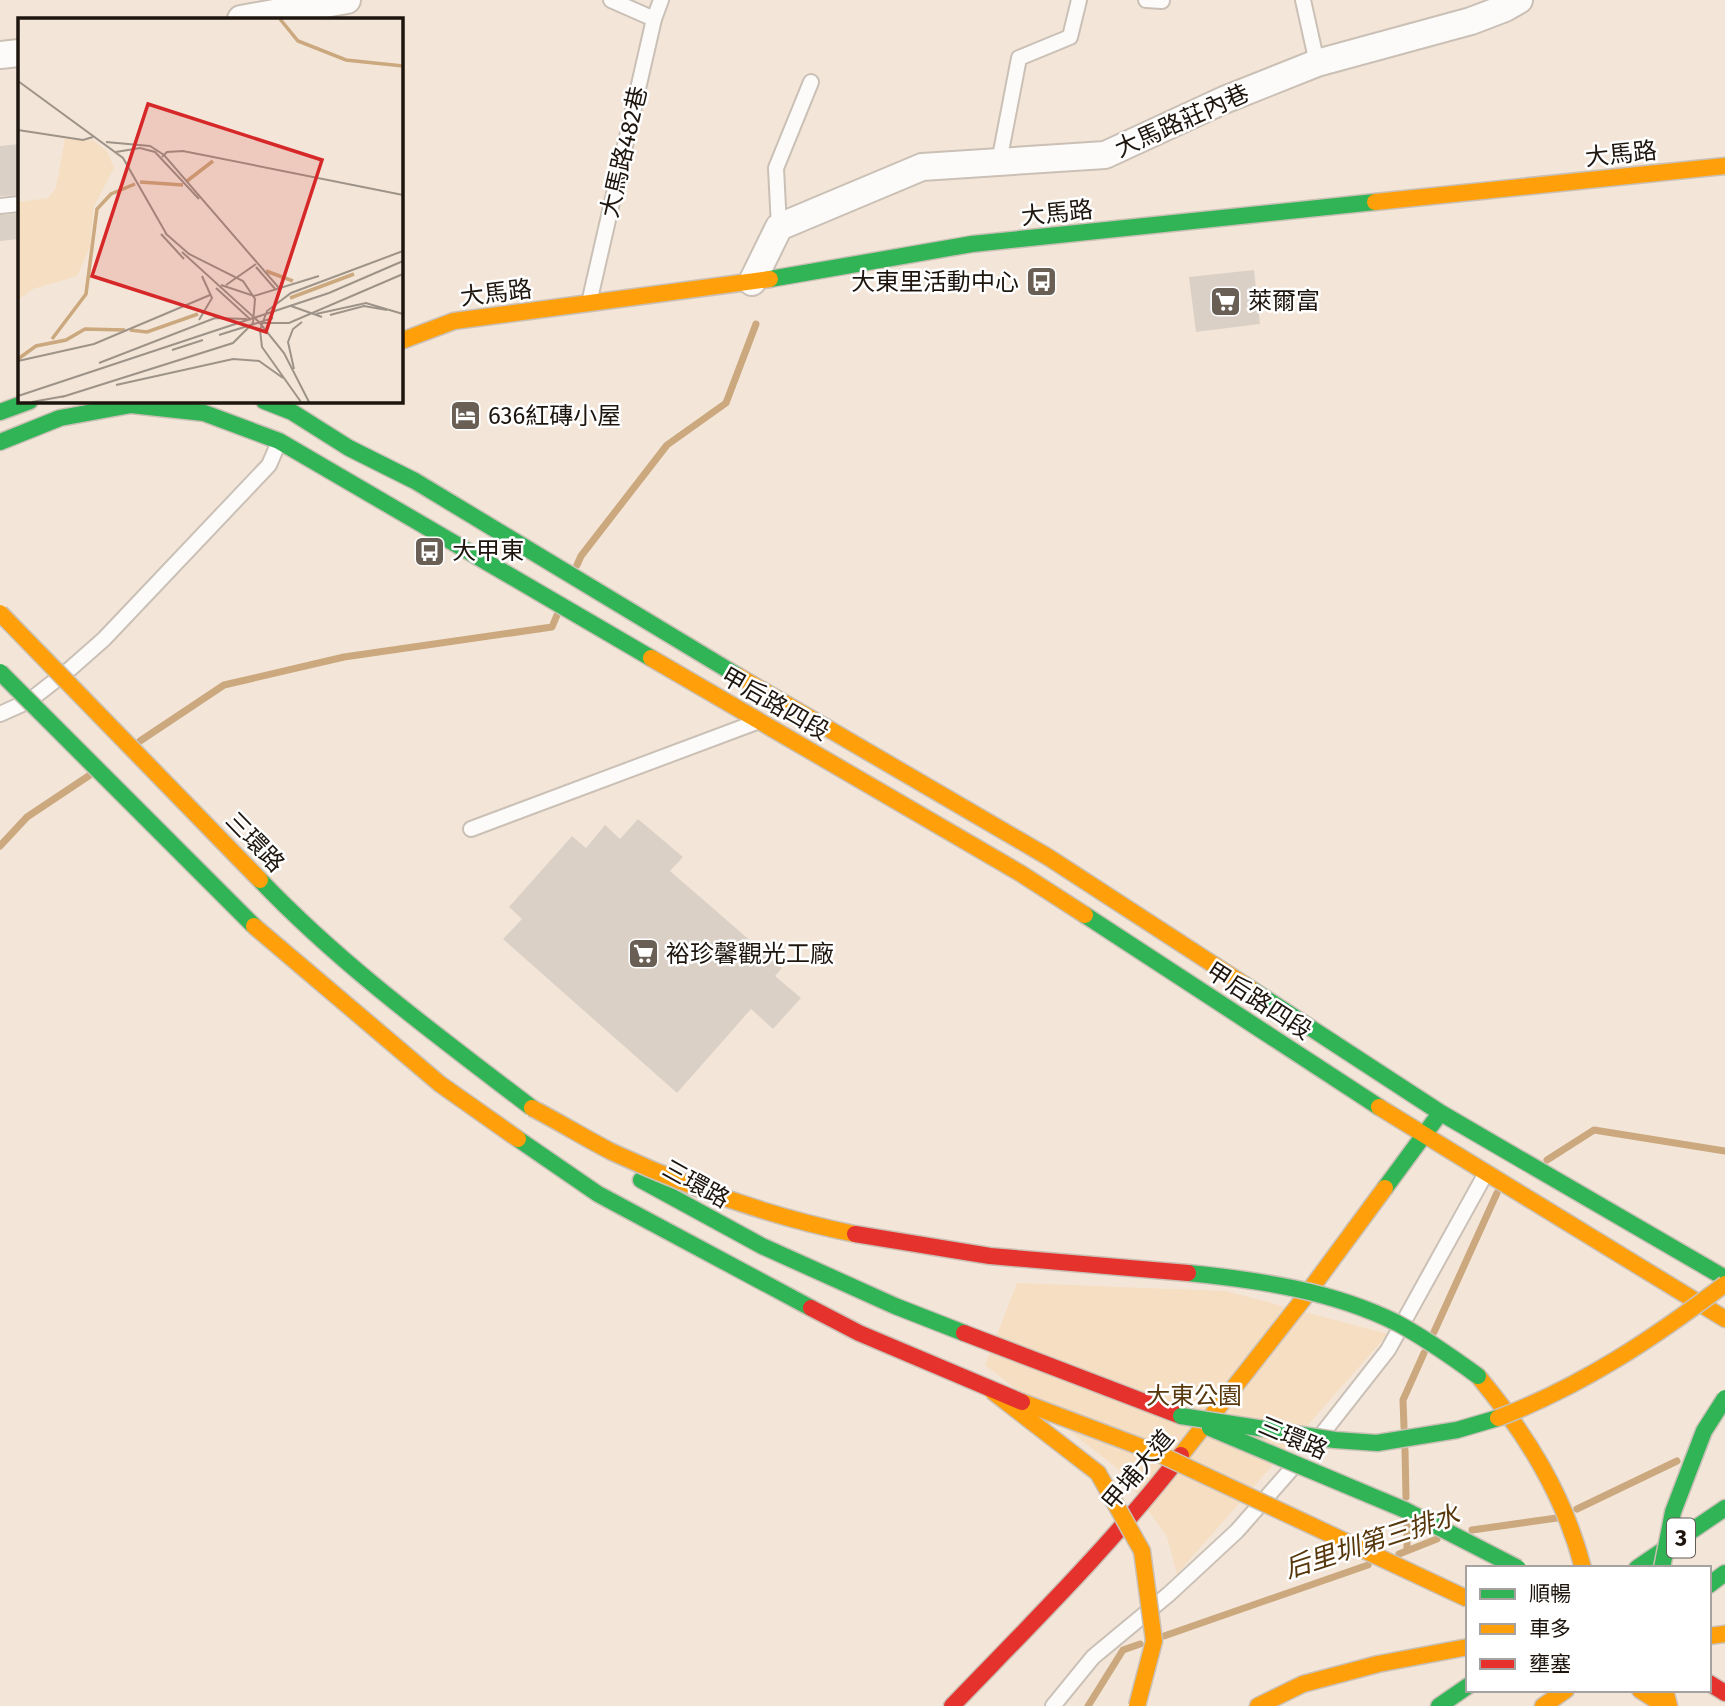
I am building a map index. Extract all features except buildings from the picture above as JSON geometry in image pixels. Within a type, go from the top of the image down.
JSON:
[{"type":"main road","name":"大馬路","points":[[402,341],[454,321],[752,282],[972,244],[1725,166]]},
{"type":"main road","points":[[0,412],[27,402]]},
{"type":"main road","name":"甲后路四段","points":[[270,402],[294,406],[349,448],[415,481],[712,661],[1048,857],[1441,1113],[1725,1278]]},
{"type":"main road","name":"甲后路四段","points":[[0,442],[60,418],[131,405],[204,413],[279,441],[1020,873],[1424,1136],[1725,1319]]},
{"type":"main road","points":[[279,441],[294,406]]},
{"type":"main road","name":"三環路","points":[[0,613],[294,915],[384,994],[532,1108],[646,1183],[762,1245],[895,1306],[1181,1416],[1405,1510],[1514,1566]]},
{"type":"main road","points":[[0,673],[108,777],[264,936],[440,1084],[598,1194],[734,1269],[859,1333],[992,1391],[1157,1454],[1466,1598]]},
{"type":"main road","points":[[532,1108],[611,1151],[706,1192],[811,1225],[916,1246],[1014,1260],[1220,1275],[1306,1290],[1371,1311],[1439,1348],[1478,1376],[1506,1408],[1550,1482],[1577,1542],[1583,1566]]},
{"type":"main road","name":"甲埔大道","points":[[952,1706],[1043,1612],[1157,1486],[1301,1301],[1441,1113]]},
{"type":"main road","points":[[1181,1416],[1378,1443],[1446,1434],[1508,1416],[1562,1390],[1617,1360],[1670,1326],[1725,1284]]},
{"type":"main road","points":[[992,1391],[1098,1473],[1142,1551],[1154,1641],[1137,1706]]},
{"type":"main road","points":[[1662,1566],[1673,1512],[1704,1431],[1725,1398]]},
{"type":"main road","name":"3","points":[[1640,1566],[1725,1508]]},
{"type":"main road","points":[[1258,1706],[1303,1684],[1378,1664],[1466,1647]]},
{"type":"main road","points":[[1439,1706],[1466,1687]]},
{"type":"main road","points":[[1544,1706],[1563,1692]]},
{"type":"main road","points":[[1643,1692],[1667,1706]]},
{"type":"street","points":[[247,18],[347,0]]},
{"type":"street","name":"大馬路莊內巷","points":[[779,227],[922,167],[1105,155],[1224,100],[1317,62],[1471,21],[1518,0]]},
{"type":"street","points":[[0,55],[18,53]]},
{"type":"street","points":[[752,282],[779,227]]},
{"type":"lane","points":[[611,0],[654,19]]},
{"type":"lane","name":"大馬路482巷","points":[[589,304],[654,19],[661,0]]},
{"type":"lane","points":[[999,162],[1019,58],[1070,37],[1079,0]]},
{"type":"lane","points":[[1146,0],[1162,1]]},
{"type":"lane","points":[[1303,0],[1317,62]]},
{"type":"lane","points":[[779,227],[776,168],[811,82]]},
{"type":"lane","points":[[0,206],[18,204]]},
{"type":"lane","points":[[0,714],[29,701],[104,639],[269,465],[279,441]]},
{"type":"lane","points":[[471,830],[758,721]]},
{"type":"lane","points":[[1053,1706],[1093,1657],[1169,1594],[1237,1531],[1334,1420],[1388,1350],[1486,1173],[1504,1150]]},
{"type":"green space","name":"大東公園","points":[[1017,1283],[1226,1291],[1388,1334],[1177,1574],[1167,1537],[1122,1472],[985,1365]]},
{"type":"waterway","points":[[577,565],[581,556],[667,445],[726,403],[756,324]]},
{"type":"waterway","points":[[140,741],[224,685],[344,657],[552,627],[557,615]]},
{"type":"waterway","points":[[0,846],[27,817],[90,775]]},
{"type":"waterway","points":[[1547,1160],[1594,1130],[1725,1151]]},
{"type":"waterway","points":[[1434,1332],[1497,1193]]},
{"type":"waterway","points":[[1404,1427],[1403,1400],[1424,1353]]},
{"type":"waterway","points":[[1405,1450],[1406,1497]]},
{"type":"waterway","name":"后里圳第三排水","points":[[1577,1509],[1677,1461]]},
{"type":"waterway","name":"后里圳第三排水","points":[[1472,1530],[1557,1518]]},
{"type":"waterway","points":[[1407,1523],[1407,1550]]},
{"type":"waterway","name":"后里圳第三排水","points":[[1399,1554],[1437,1539]]},
{"type":"waterway","name":"后里圳第三排水","points":[[1164,1636],[1368,1565]]},
{"type":"waterway","name":"后里圳第三排水","points":[[1088,1706],[1123,1650],[1140,1644]]},
{"type":"traffic: fast","points":[[770,279],[972,244],[1375,202]]},
{"type":"traffic: fast","points":[[0,412],[27,402]]},
{"type":"traffic: fast","points":[[267,402],[292,412],[349,448],[415,481],[738,676]]},
{"type":"traffic: fast","points":[[0,442],[60,418],[131,405],[204,413],[279,441],[651,658]]},
{"type":"traffic: fast","points":[[0,672],[254,926]]},
{"type":"traffic: fast","points":[[260,880],[291,912],[357,971],[532,1108]]},
{"type":"traffic: fast","points":[[1085,915],[1379,1107]]},
{"type":"traffic: fast","points":[[1251,989],[1441,1113],[1725,1278]]},
{"type":"traffic: fast","points":[[1385,1188],[1438,1116]]},
{"type":"traffic: fast","points":[[518,1139],[598,1194],[811,1308]]},
{"type":"traffic: fast","points":[[641,1180],[762,1246],[895,1306],[964,1333]]},
{"type":"traffic: fast","points":[[1188,1273],[1268,1283],[1321,1295],[1373,1312],[1407,1329],[1478,1376]]},
{"type":"traffic: fast","points":[[1662,1566],[1673,1512],[1704,1431],[1725,1398]]},
{"type":"traffic: fast","points":[[1181,1416],[1335,1440],[1377,1443],[1457,1430],[1498,1418]]},
{"type":"traffic: fast","points":[[1210,1428],[1405,1510],[1514,1566]]},
{"type":"traffic: fast","points":[[1640,1566],[1725,1508]]},
{"type":"traffic: fast","points":[[1711,1584],[1725,1573]]},
{"type":"traffic: fast","points":[[1439,1706],[1466,1687]]},
{"type":"traffic: slow","points":[[1375,202],[1725,166]]},
{"type":"traffic: slow","points":[[402,341],[454,321],[770,279]]},
{"type":"traffic: slow","points":[[0,613],[260,880]]},
{"type":"traffic: slow","points":[[651,658],[1020,873],[1085,915]]},
{"type":"traffic: slow","points":[[738,676],[1048,857],[1251,989]]},
{"type":"traffic: slow","points":[[254,926],[440,1084],[518,1139]]},
{"type":"traffic: slow","points":[[1379,1107],[1725,1319]]},
{"type":"traffic: slow","points":[[532,1108],[612,1152],[671,1178],[762,1210],[855,1234]]},
{"type":"traffic: slow","points":[[1181,1455],[1301,1302],[1385,1188]]},
{"type":"traffic: slow","points":[[1498,1418],[1588,1376],[1671,1323],[1725,1284]]},
{"type":"traffic: slow","points":[[1478,1376],[1512,1420],[1541,1466],[1565,1515],[1582,1566]]},
{"type":"traffic: slow","points":[[992,1391],[1098,1473],[1142,1551],[1154,1641],[1137,1706]]},
{"type":"traffic: slow","points":[[1022,1402],[1157,1453],[1466,1598]]},
{"type":"traffic: slow","points":[[1711,1636],[1725,1634]]},
{"type":"traffic: slow","points":[[1258,1706],[1303,1684],[1378,1664],[1466,1647]]},
{"type":"traffic: slow","points":[[1543,1706],[1563,1692]]},
{"type":"traffic: slow","points":[[1643,1692],[1665,1706]]},
{"type":"traffic: slow","points":[[1666,1692],[1669,1706]]},
{"type":"traffic: jam","points":[[855,1234],[990,1256],[1188,1273]]},
{"type":"traffic: jam","points":[[811,1308],[859,1333],[1022,1402]]},
{"type":"traffic: jam","points":[[964,1333],[1181,1416]]},
{"type":"traffic: jam","points":[[952,1706],[1099,1552],[1181,1455]]},
{"type":"traffic: jam","points":[[1711,1684],[1725,1693]]},
{"type":"place","name":"大東里活動中心","points":[[1042,282]]},
{"type":"place","name":"萊爾富","points":[[1225,301]]},
{"type":"place","name":"636紅磚小屋","points":[[465,416]]},
{"type":"place","name":"大甲東","points":[[429,551]]},
{"type":"place","name":"裕珍馨觀光工廠","points":[[643,954]]}]
